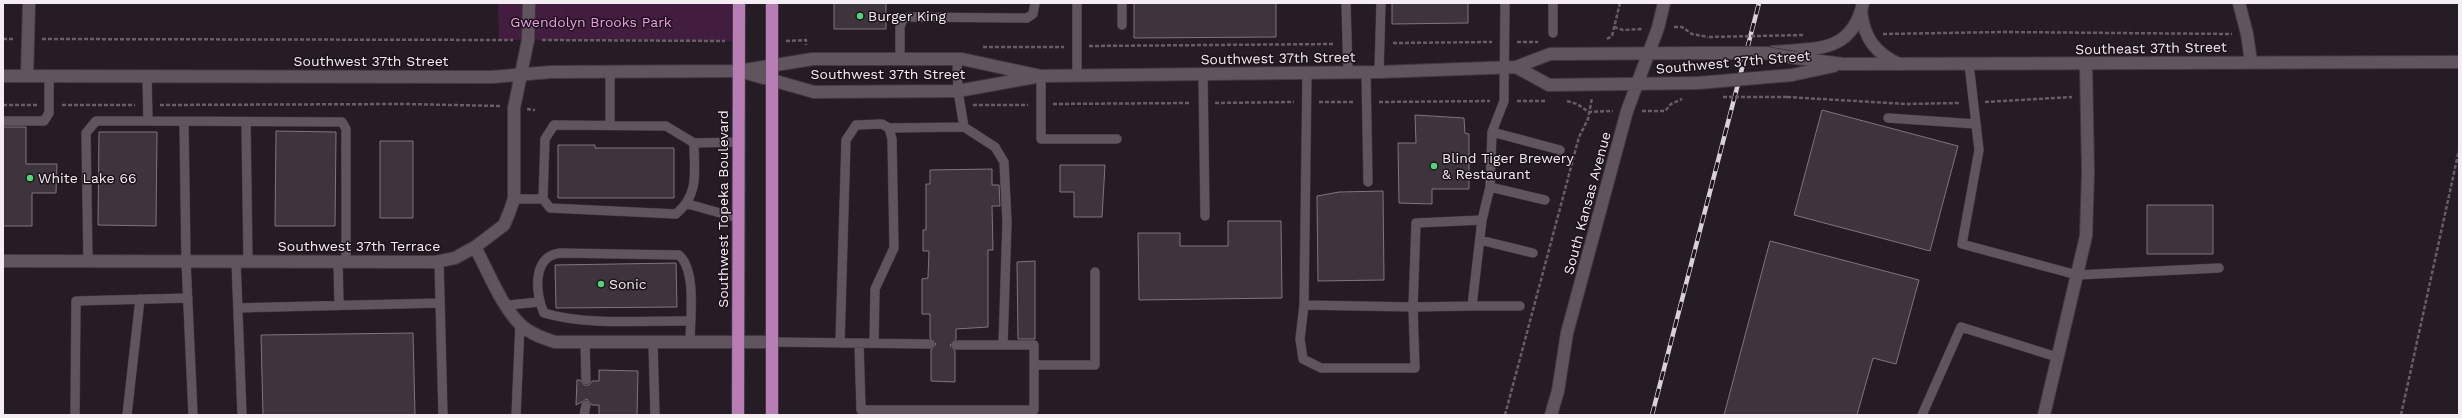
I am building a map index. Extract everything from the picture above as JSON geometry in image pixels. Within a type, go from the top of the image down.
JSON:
[{"type":"main road","points":[[27,76],[28,3]]},
{"type":"main road","name":"Southwest 37th Terrace","points":[[3,261],[439,262],[455,258],[476,247],[504,225],[514,199],[514,108],[522,76],[528,40],[529,3]]},
{"type":"main road","name":"Southwest Topeka Boulevard","points":[[738,415],[739,3]]},
{"type":"main road","points":[[772,3],[772,415]]},
{"type":"main road","name":"South Kansas Avenue","points":[[1551,415],[1558,391],[1568,333],[1635,86],[1664,3]]},
{"type":"main road","points":[[2239,3],[2248,34],[2251,62]]},
{"type":"main road","points":[[1862,7],[1866,34],[1877,51],[1900,65]]},
{"type":"main road","points":[[1797,53],[1832,45],[1842,40],[1850,34],[1862,7]]},
{"type":"main road","name":"Southwest 37th Street","points":[[738,71],[814,92],[958,91],[1041,76],[1348,73],[1511,67],[1550,54],[1797,53],[1843,64]]},
{"type":"main road","name":"Southwest 37th Street","points":[[3,76],[522,76],[551,72],[738,71],[813,59],[957,59],[1041,76]]},
{"type":"main road","name":"Southeast 37th Street","points":[[1843,64],[2459,62]]},
{"type":"main road","name":"Southwest 37th Street","points":[[1511,67],[1549,86],[1635,86],[1698,83],[1792,75],[1843,64]]},
{"type":"main road","points":[[2044,415],[2086,236],[2088,173],[2086,64]]},
{"type":"main road","points":[[476,247],[507,306],[520,324],[538,336],[555,342],[772,342]]},
{"type":"lane","points":[[900,59],[900,27],[903,19],[909,17],[1027,18],[1033,14],[1035,3]]},
{"type":"lane","points":[[1077,3],[1077,75]]},
{"type":"lane","points":[[1122,3],[1122,25]]},
{"type":"lane","points":[[1346,3],[1348,73]]},
{"type":"lane","points":[[1379,72],[1381,3]]},
{"type":"lane","points":[[1472,306],[1482,220],[1490,187],[1492,132],[1504,101],[1511,67],[1506,42],[1505,3]]},
{"type":"lane","points":[[1553,3],[1553,33]]},
{"type":"lane","points":[[957,59],[958,91],[964,127]]},
{"type":"lane","points":[[1969,64],[1978,150],[1962,244],[2077,275],[2219,268]]},
{"type":"lane","points":[[610,72],[610,125]]},
{"type":"lane","points":[[1366,72],[1368,182]]},
{"type":"lane","points":[[1307,73],[1304,305],[1300,339],[1303,359],[1321,368],[1415,368],[1413,307],[1416,223],[1482,220]]},
{"type":"lane","points":[[1203,74],[1205,216]]},
{"type":"lane","points":[[3,121],[44,121],[49,113],[48,76]]},
{"type":"lane","points":[[147,76],[148,121]]},
{"type":"lane","points":[[1041,76],[1041,138],[1117,138]]},
{"type":"lane","points":[[1888,118],[1976,124]]},
{"type":"lane","points":[[88,261],[86,133],[89,127],[96,121],[246,122],[336,120],[342,122],[346,129],[342,262],[339,305]]},
{"type":"lane","points":[[184,122],[186,261],[193,415]]},
{"type":"lane","points":[[242,415],[238,308],[242,261],[246,122]]},
{"type":"lane","points":[[840,343],[846,140],[856,125],[882,124],[889,128],[964,127],[995,147],[1004,162],[1007,222],[1003,345]]},
{"type":"lane","points":[[694,143],[694,188],[688,204],[676,214],[550,208],[543,199],[545,139],[554,125],[666,126],[694,143],[738,142]]},
{"type":"lane","points":[[874,343],[875,289],[894,248],[892,139],[889,128]]},
{"type":"lane","points":[[1492,132],[1560,150]]},
{"type":"lane","points":[[1490,187],[1545,200]]},
{"type":"lane","points":[[514,199],[543,199]]},
{"type":"lane","points":[[688,204],[738,218]]},
{"type":"lane","points":[[1480,240],[1533,253]]},
{"type":"lane","points":[[690,321],[561,318],[544,313],[537,293],[541,264],[552,254],[679,255],[689,268],[690,321],[690,343]]},
{"type":"lane","points":[[439,262],[443,415]]},
{"type":"lane","points":[[1034,366],[1095,366],[1096,272]]},
{"type":"lane","points":[[75,415],[76,301],[188,298]]},
{"type":"lane","points":[[127,415],[140,299]]},
{"type":"lane","points":[[238,308],[440,302]]},
{"type":"lane","points":[[507,306],[539,302]]},
{"type":"lane","points":[[1304,305],[1413,307],[1520,306]]},
{"type":"lane","points":[[516,415],[520,324]]},
{"type":"lane","points":[[1922,415],[1961,327],[2057,357]]},
{"type":"lane","points":[[585,342],[586,380]]},
{"type":"lane","points":[[772,342],[930,344]]},
{"type":"lane","points":[[653,343],[656,415]]},
{"type":"lane","points":[[859,343],[861,410],[1034,410],[1034,345],[956,345]]},
{"type":"lane","points":[[584,415],[586,405]]},
{"type":"path","points":[[1600,40],[1607,39],[1612,36],[1620,3]]},
{"type":"path","points":[[1866,34],[2004,32],[2248,34]]},
{"type":"path","points":[[1708,36],[1808,36]]},
{"type":"path","points":[[3,39],[738,41]]},
{"type":"path","points":[[1604,54],[1607,39]]},
{"type":"path","points":[[772,42],[806,40],[806,48],[812,48]]},
{"type":"path","points":[[1380,43],[1546,42]]},
{"type":"path","points":[[975,47],[1347,44]]},
{"type":"path","points":[[1505,415],[1522,360],[1573,158],[1579,137],[1588,119],[1595,86]]},
{"type":"path","points":[[1721,97],[1787,97],[1906,104],[2072,97]]},
{"type":"path","points":[[1665,111],[1671,104],[1688,98]]},
{"type":"path","points":[[3,106],[404,104],[494,105],[535,110]]},
{"type":"path","points":[[2401,415],[2459,150]]},
{"type":"green space","name":"Gwendolyn Brooks Park","points":[[498,3],[738,3],[738,41],[499,40]]},
{"type":"building","name":"Burger King","points":[[834,3],[886,3],[886,29],[834,29]]},
{"type":"building","points":[[1134,3],[1276,3],[1276,37],[1134,38]]},
{"type":"building","points":[[1392,3],[1468,3],[1468,23],[1392,24]]},
{"type":"building","points":[[1822,110],[1958,146],[1930,251],[1794,215]]},
{"type":"building","name":"Blind Tiger Brewery & Restaurant","points":[[1415,115],[1464,118],[1465,133],[1469,134],[1469,189],[1432,189],[1432,204],[1399,203],[1398,143],[1416,143]]},
{"type":"building","points":[[3,127],[26,127],[26,164],[57,164],[56,193],[32,193],[32,226],[3,226]]},
{"type":"building","points":[[276,131],[336,132],[335,226],[275,226]]},
{"type":"building","points":[[99,132],[157,132],[156,226],[98,225]]},
{"type":"building","points":[[380,141],[413,141],[413,218],[380,218]]},
{"type":"building","points":[[558,145],[595,145],[595,148],[674,148],[674,198],[558,198]]},
{"type":"building","points":[[1060,165],[1105,165],[1102,217],[1074,217],[1074,192],[1060,192]]},
{"type":"building","points":[[992,169],[992,185],[999,185],[1000,206],[992,206],[993,250],[988,250],[988,327],[956,329],[956,339],[950,345],[955,351],[955,382],[931,381],[931,350],[936,344],[930,338],[930,314],[922,314],[922,279],[928,278],[929,251],[923,251],[923,230],[926,230],[926,184],[930,184],[930,170]]},
{"type":"building","points":[[1383,191],[1384,280],[1318,281],[1317,196],[1339,192]]},
{"type":"building","points":[[2147,205],[2213,205],[2213,254],[2147,254]]},
{"type":"building","points":[[1228,221],[1281,221],[1282,298],[1139,300],[1138,233],[1180,233],[1180,246],[1228,246]]},
{"type":"building","points":[[1770,241],[1919,280],[1896,364],[1873,358],[1857,415],[1724,415]]},
{"type":"building","points":[[1035,261],[1035,339],[1018,339],[1017,262]]},
{"type":"building","name":"Sonic","points":[[676,263],[677,307],[556,308],[555,265]]},
{"type":"building","points":[[413,333],[415,415],[263,415],[261,335]]},
{"type":"building","points":[[599,370],[638,371],[637,415],[599,415],[599,405],[592,405],[587,399],[576,405],[577,380],[580,380],[584,385],[589,385],[592,381],[599,381]]},
{"type":"railway","points":[[1652,415],[1759,3]]},
{"type":"place","name":"Burger King","points":[[860,16]]},
{"type":"place","name":"Blind Tiger Brewery & Restaurant","points":[[1434,166]]},
{"type":"place","name":"White Lake 66","points":[[30,178]]},
{"type":"place","name":"Sonic","points":[[601,284]]}]
